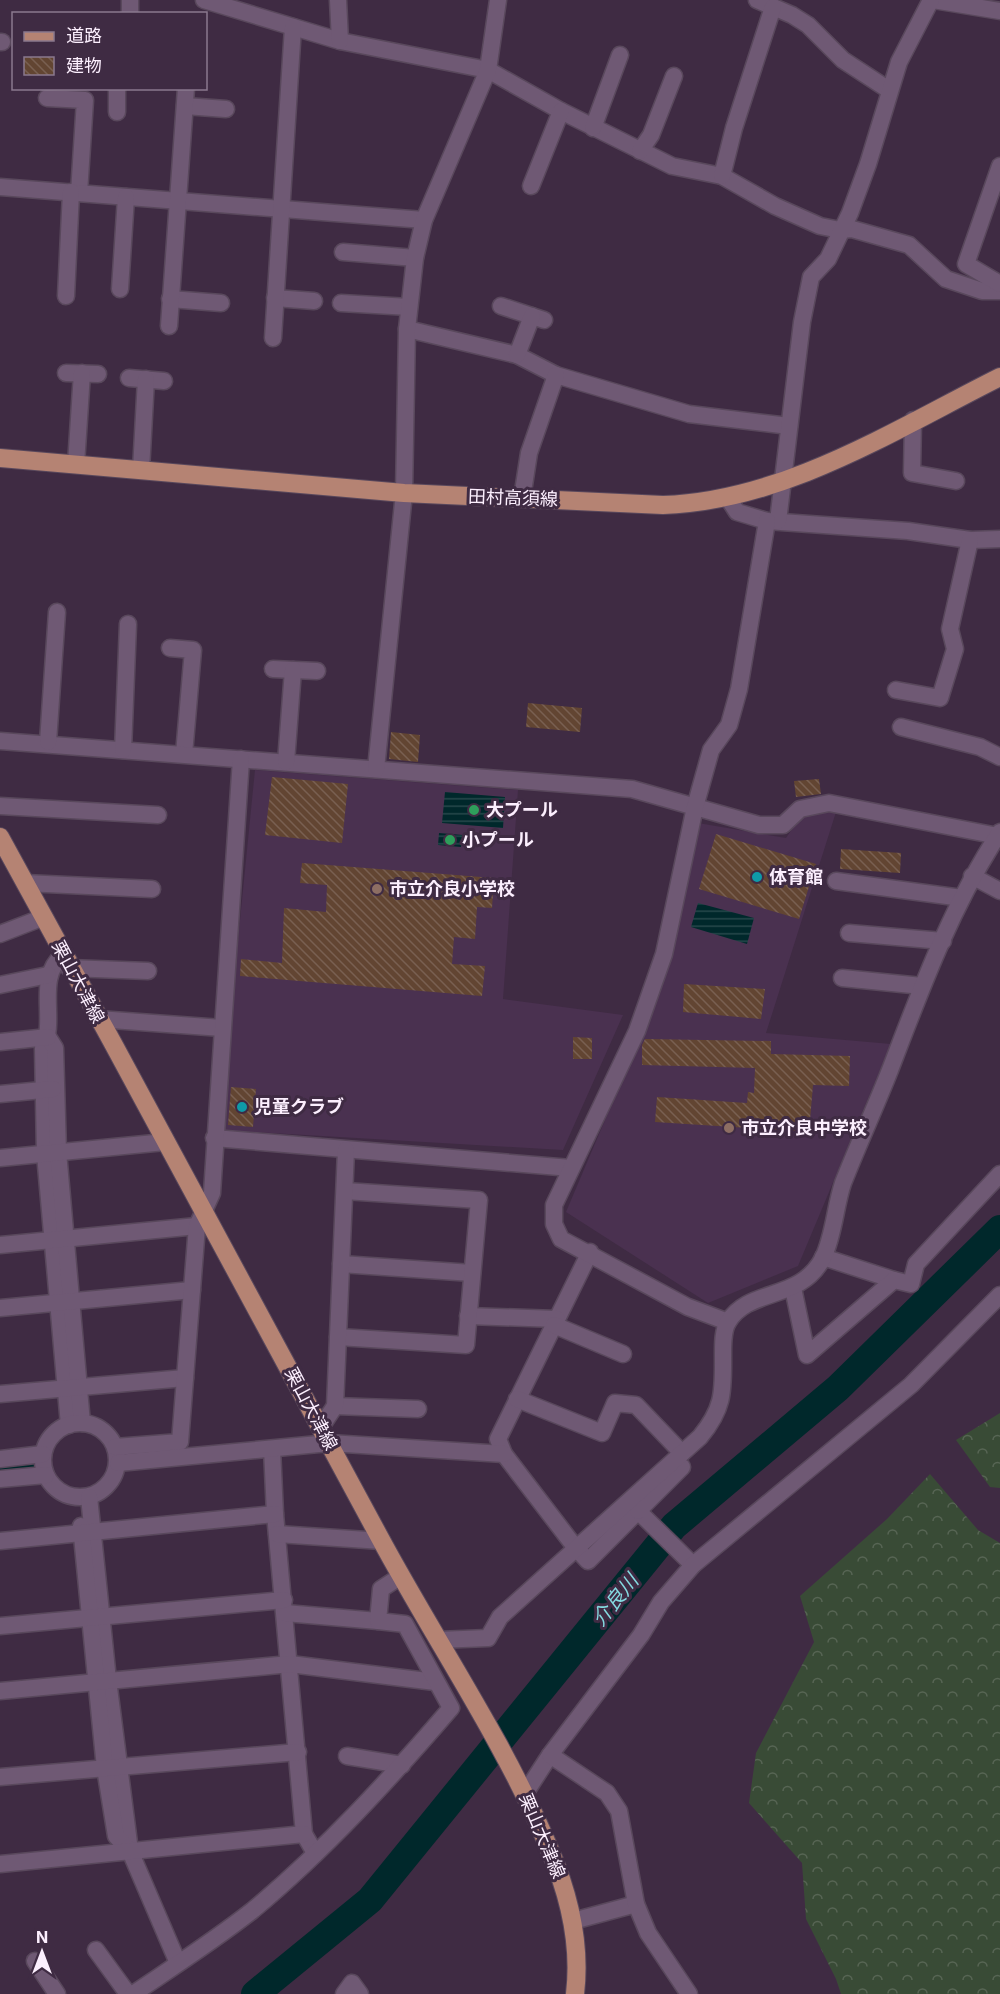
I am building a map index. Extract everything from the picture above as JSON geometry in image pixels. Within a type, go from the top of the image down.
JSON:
[{"type":"main road","name":"田村高須線","points":[[0,458],[404,494],[663,505],[698,504],[728,498],[783,481],[1000,377]]},
{"type":"main road","name":"栗山大津線","points":[[0,837],[165,1142],[200,1219],[325,1435],[401,1576],[521,1788],[550,1849],[573,1921],[577,1974],[575,1994]]},
{"type":"street","points":[[204,0],[340,41],[489,70],[593,128],[672,166],[722,176],[775,206],[820,226],[840,230],[852,229],[909,245],[945,279],[982,291],[1000,291]]},
{"type":"street","points":[[338,0],[340,41]]},
{"type":"street","points":[[376,769],[404,494],[407,328],[415,258],[424,220],[489,70],[498,0]]},
{"type":"street","points":[[757,0],[808,25],[843,60],[889,90]]},
{"type":"street","points":[[728,1322],[688,1307],[590,1252],[561,1239],[554,1224],[554,1205],[637,1031],[660,965],[695,807],[711,750],[729,725],[739,689],[772,521],[783,481],[810,277],[828,259],[850,213],[868,164],[899,62],[932,0],[1000,11]]},
{"type":"street","points":[[722,176],[734,128],[773,7]]},
{"type":"street","points":[[273,338],[293,27]]},
{"type":"street","points":[[593,128],[620,55]]},
{"type":"street","points":[[640,152],[651,135],[674,76]]},
{"type":"street","points":[[117,90],[117,112]]},
{"type":"street","points":[[169,326],[176,201],[186,90]]},
{"type":"street","points":[[47,98],[85,100],[66,296]]},
{"type":"street","points":[[185,106],[226,109]]},
{"type":"street","points":[[531,186],[561,111]]},
{"type":"street","points":[[1000,166],[966,264],[1000,284]]},
{"type":"street","points":[[0,187],[281,207],[424,220]]},
{"type":"street","points":[[120,289],[126,197]]},
{"type":"street","points":[[343,252],[415,258]]},
{"type":"street","points":[[275,297],[314,301]]},
{"type":"street","points":[[170,299],[221,303]]},
{"type":"street","points":[[341,303],[410,307]]},
{"type":"street","points":[[501,306],[538,318],[517,355]]},
{"type":"street","points":[[407,328],[517,355],[556,375],[689,414],[789,426]]},
{"type":"street","points":[[75,464],[82,373]]},
{"type":"street","points":[[522,498],[529,453],[556,375]]},
{"type":"street","points":[[141,470],[138,378],[164,381]]},
{"type":"street","points":[[913,420],[912,474],[956,481]]},
{"type":"street","points":[[728,498],[737,512],[772,521],[908,531],[970,540],[1000,539]]},
{"type":"street","points":[[896,690],[940,698],[955,649],[950,629],[970,540]]},
{"type":"street","points":[[48,742],[57,612]]},
{"type":"street","points":[[123,750],[128,624]]},
{"type":"street","points":[[170,648],[193,650],[184,754]]},
{"type":"street","points":[[273,669],[317,671]]},
{"type":"street","points":[[286,762],[293,670]]},
{"type":"street","points":[[901,727],[980,747],[1000,758]]},
{"type":"street","points":[[0,741],[48,742],[123,750],[632,789],[759,825],[783,825],[800,809],[829,803],[999,834],[972,876],[922,986],[843,1185],[823,1257],[811,1275],[793,1288],[757,1300],[740,1309],[728,1322],[723,1340],[722,1399],[715,1419],[700,1437],[575,1547],[500,1617],[488,1638],[438,1640]]},
{"type":"street","points":[[116,1455],[180,1442],[200,1219],[212,1193],[241,759]]},
{"type":"street","points":[[0,806],[158,815]]},
{"type":"street","points":[[972,876],[1000,891]]},
{"type":"street","points":[[836,881],[962,898]]},
{"type":"street","points":[[25,883],[152,889]]},
{"type":"street","points":[[0,934],[44,917]]},
{"type":"street","points":[[849,933],[943,941]]},
{"type":"street","points":[[75,1424],[52,1153],[50,1089],[43,1048],[48,1037],[48,975],[53,963],[66,962],[148,971]]},
{"type":"street","points":[[0,985],[48,975]]},
{"type":"street","points":[[842,978],[922,986]]},
{"type":"street","points":[[98,1019],[222,1028]]},
{"type":"street","points":[[0,1042],[48,1037]]},
{"type":"street","points":[[0,1094],[50,1089]]},
{"type":"street","points":[[214,1138],[571,1168]]},
{"type":"street","points":[[0,1158],[165,1142]]},
{"type":"street","points":[[325,1435],[335,1406],[346,1150]]},
{"type":"street","points":[[823,1257],[911,1284],[916,1264],[1000,1173]]},
{"type":"street","points":[[338,1337],[466,1345],[479,1200],[345,1191]]},
{"type":"street","points":[[0,1245],[200,1219]]},
{"type":"street","points":[[590,1252],[498,1440],[504,1454],[575,1547],[588,1560],[643,1515],[704,1445],[700,1437]]},
{"type":"street","points":[[341,1264],[472,1274]]},
{"type":"street","points":[[793,1288],[807,1355],[894,1280]]},
{"type":"street","points":[[0,1308],[192,1290]]},
{"type":"street","points":[[521,1788],[550,1755],[641,1635],[688,1560],[911,1385],[1000,1295]]},
{"type":"street","points":[[468,1316],[555,1322],[623,1354]]},
{"type":"street","points":[[0,1394],[185,1378]]},
{"type":"street","points":[[517,1399],[602,1433],[615,1403],[636,1405],[682,1453]]},
{"type":"street","points":[[335,1406],[418,1409]]},
{"type":"street","points":[[75,1424],[102,1430],[116,1455],[109,1485],[84,1497],[59,1491],[46,1475],[43,1455],[52,1436],[75,1424]]},
{"type":"street","points":[[116,1455],[272,1449],[325,1435],[504,1454]]},
{"type":"street","points":[[272,1449],[275,1514],[304,1834],[315,1853]]},
{"type":"street","points":[[0,1459],[43,1455]]},
{"type":"street","points":[[0,1479],[46,1475]]},
{"type":"street","points":[[84,1497],[112,1768],[116,1836],[130,1851],[178,1963]]},
{"type":"street","points":[[0,1541],[275,1514]]},
{"type":"street","points":[[643,1515],[688,1560]]},
{"type":"street","points":[[277,1534],[382,1541]]},
{"type":"street","points":[[378,1621],[381,1589],[401,1576]]},
{"type":"street","points":[[0,1626],[285,1606],[405,1624],[451,1708],[402,1765],[315,1853],[252,1910],[133,1994]]},
{"type":"street","points":[[0,1691],[290,1664],[435,1682]]},
{"type":"street","points":[[0,1778],[298,1752]]},
{"type":"street","points":[[550,1755],[607,1793],[619,1811],[636,1904],[648,1933],[688,1994]]},
{"type":"street","points":[[347,1756],[402,1765]]},
{"type":"street","points":[[0,1864],[304,1834]]},
{"type":"street","points":[[573,1921],[636,1904]]},
{"type":"street","points":[[96,1950],[128,1994]]},
{"type":"street","points":[[35,1961],[57,1994]]},
{"type":"street","points":[[344,1994],[352,1983],[360,1994]]},
{"type":"shaded area","name":"市立介良小学校","points":[[255,770],[518,790],[503,999],[623,1015],[563,1150],[219,1130]]},
{"type":"shaded area","name":"大プール","points":[[445,792],[505,797],[503,828],[442,823]]},
{"type":"shaded area","name":"市立介良中学校","points":[[805,810],[836,812],[766,1033],[891,1044],[798,1266],[708,1303],[566,1212],[663,983],[698,823],[786,838]]},
{"type":"shaded area","name":"小プール","points":[[439,833],[463,835],[461,847],[438,845]]},
{"type":"shaded area","points":[[698,903],[754,918],[747,944],[691,927]]},
{"type":"green space","points":[[1000,1413],[1000,1488],[990,1487],[956,1440]]},
{"type":"green space","points":[[930,1474],[978,1530],[1000,1543],[1000,1994],[841,1994],[836,1979],[806,1919],[802,1863],[749,1803],[756,1753],[814,1642],[800,1596],[887,1519]]},
{"type":"building","points":[[528,703],[582,708],[580,732],[526,727]]},
{"type":"building","points":[[391,732],[420,735],[418,762],[389,759]]},
{"type":"building","points":[[272,777],[348,784],[342,843],[265,835]]},
{"type":"building","points":[[819,779],[821,794],[796,797],[794,781]]},
{"type":"building","name":"体育館","points":[[716,834],[816,864],[799,919],[699,889]]},
{"type":"building","points":[[841,849],[901,853],[900,873],[840,869]]},
{"type":"building","points":[[302,863],[494,878],[492,908],[477,907],[475,939],[454,937],[452,964],[485,966],[482,996],[240,976],[241,959],[282,963],[284,908],[326,912],[327,885],[300,883]]},
{"type":"building","points":[[684,984],[765,989],[761,1019],[683,1012]]},
{"type":"building","points":[[573,1037],[592,1038],[592,1059],[573,1059]]},
{"type":"building","points":[[645,1039],[771,1041],[771,1054],[850,1056],[849,1086],[813,1085],[809,1132],[655,1122],[657,1097],[747,1103],[748,1092],[754,1093],[755,1068],[642,1065],[642,1045]]},
{"type":"building","name":"児童クラブ","points":[[231,1087],[256,1089],[253,1127],[228,1125]]},
{"type":"waterway","name":"介良川","points":[[255,1994],[370,1900],[674,1526],[838,1388],[1000,1229]]},
{"type":"waterway","points":[[0,1468],[34,1465]]},
{"type":"place","name":"大プール","points":[[474,810]]},
{"type":"place","name":"小プール","points":[[450,840]]},
{"type":"place","name":"体育館","points":[[757,877]]},
{"type":"place","name":"市立介良小学校","points":[[377,889]]},
{"type":"place","name":"児童クラブ","points":[[242,1107]]},
{"type":"place","name":"市立介良中学校","points":[[729,1128]]}]
